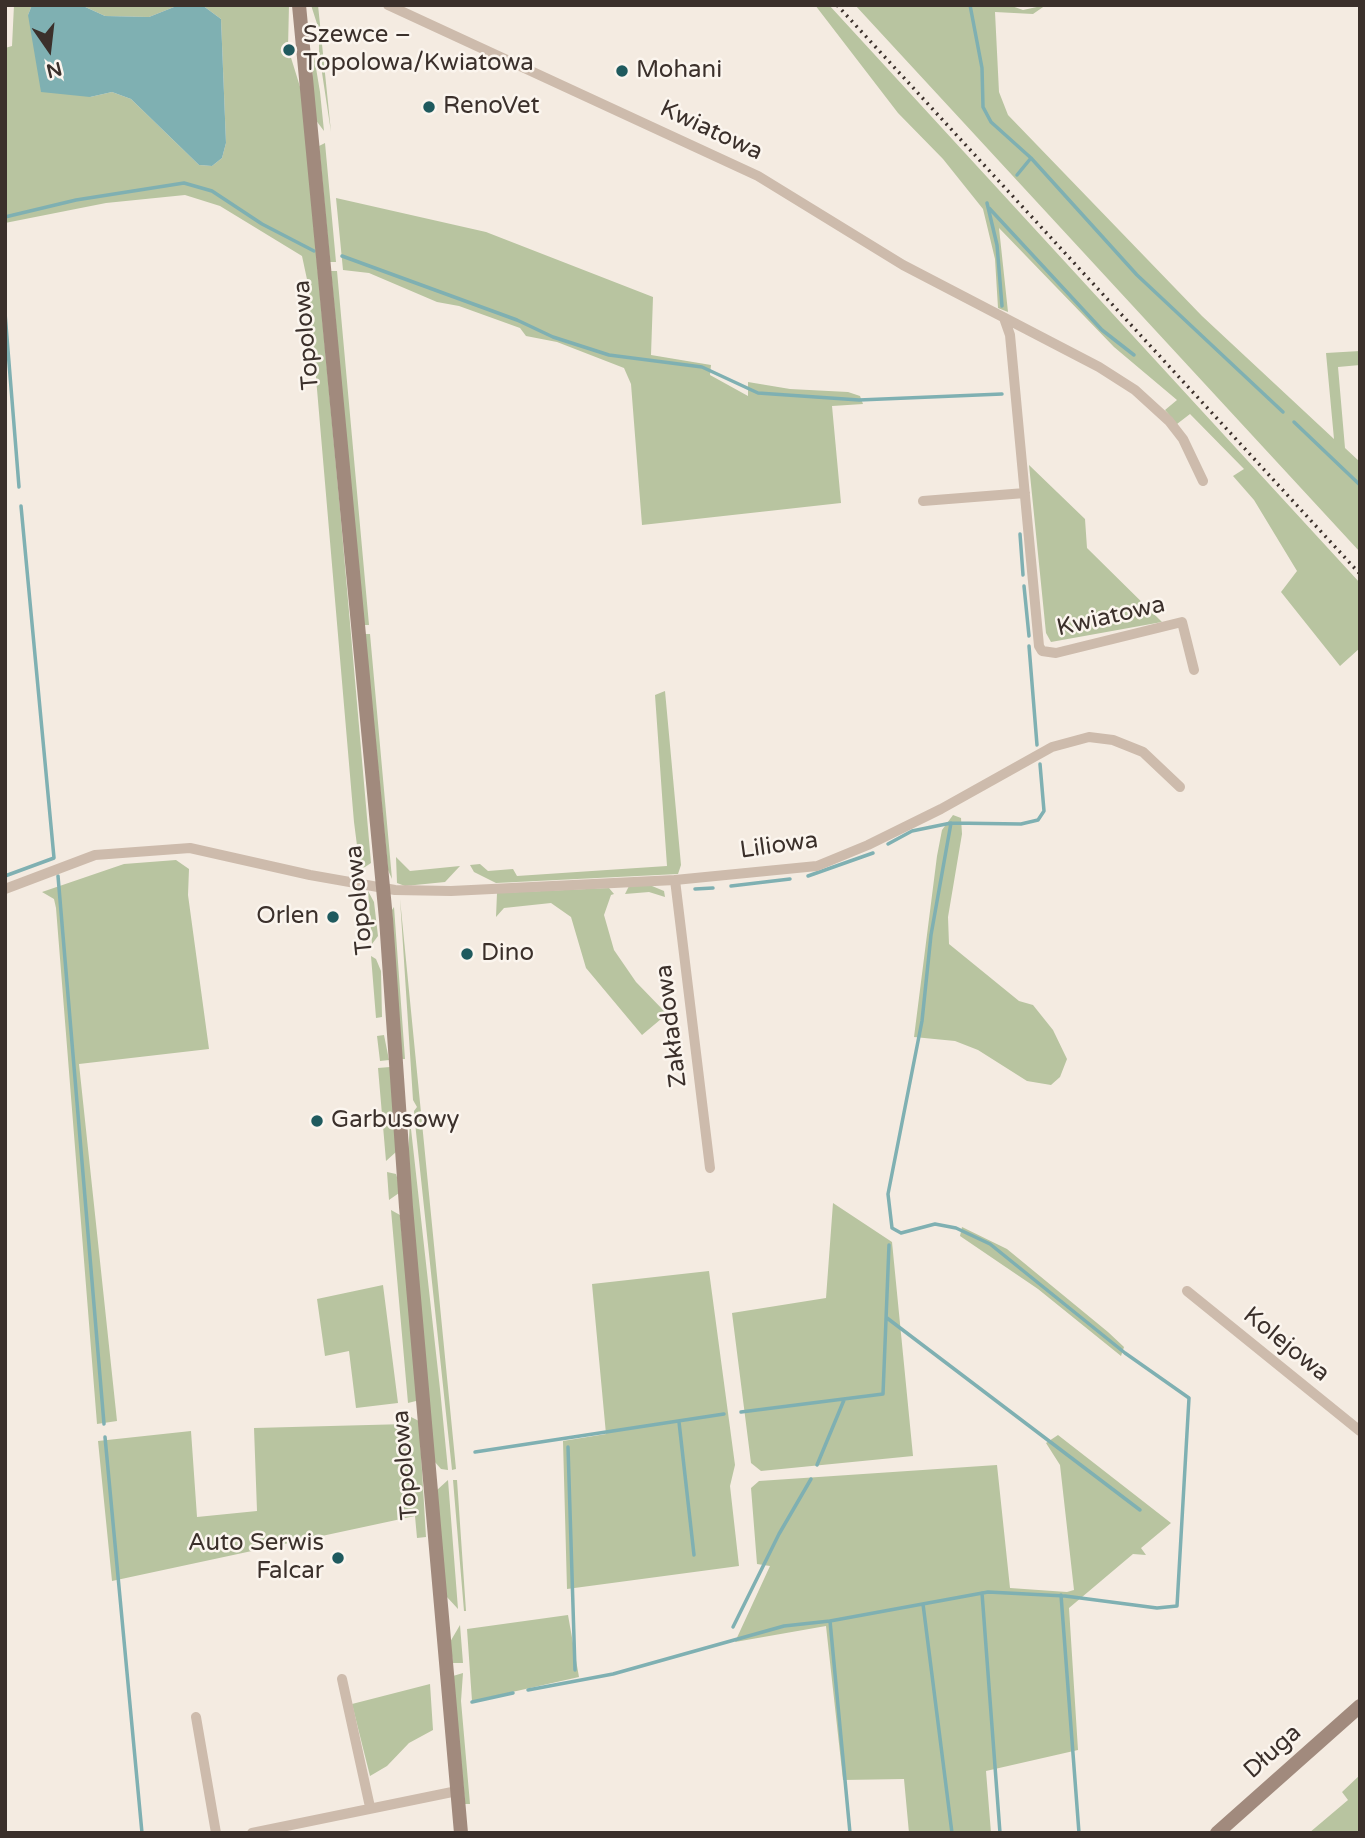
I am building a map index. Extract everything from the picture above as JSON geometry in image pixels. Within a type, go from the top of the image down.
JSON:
[{"type":"main road","name":"Topolowa","points":[[299,5],[383,888],[406,1208],[461,1833]]},
{"type":"main road","name":"Długa","points":[[1217,1833],[1360,1706]]},
{"type":"street","name":"Kwiatowa","points":[[388,5],[758,176],[870,246],[1099,367],[1151,403],[1183,439],[1203,481]]},
{"type":"street","name":"Kwiatowa","points":[[1004,318],[1010,335],[1036,625],[1042,651],[1056,653],[1182,622],[1194,670]]},
{"type":"street","points":[[923,501],[1025,493]]},
{"type":"street","name":"Liliowa","points":[[5,889],[95,855],[190,848],[383,888],[451,891],[675,880],[817,866],[920,820],[1070,740],[1089,737],[1113,740],[1143,752],[1180,787]]},
{"type":"street","name":"Zakładowa","points":[[675,880],[710,1168]]},
{"type":"street","name":"Kolejowa","points":[[1187,1292],[1360,1431]]},
{"type":"street","points":[[342,1679],[370,1807]]},
{"type":"street","points":[[196,1717],[216,1833]]},
{"type":"street","points":[[252,1833],[457,1791]]},
{"type":"green space","points":[[14,5],[32,5],[28,15],[90,97],[112,92],[131,99],[199,165],[212,166],[222,158],[226,143],[221,19],[202,5],[289,5],[288,48],[301,90],[340,509],[371,863],[365,867],[360,869],[354,822],[308,284],[302,256],[220,206],[185,195],[106,203],[5,223],[5,48],[12,46]]},
{"type":"green space","points":[[81,5],[179,5],[149,17],[105,16]]},
{"type":"green space","points":[[311,5],[318,5],[331,132],[319,53],[319,30]]},
{"type":"green space","points":[[815,5],[829,5],[1360,583],[1360,648],[1340,666],[1281,592],[1297,571],[1254,500],[1233,476],[1244,469],[1190,414],[1177,424],[1165,410],[1177,400],[1114,347],[999,228],[1008,312],[998,308],[995,259],[983,209],[943,159],[898,113]]},
{"type":"green space","points":[[855,5],[1009,5],[1023,10],[1046,5],[1033,14],[995,12],[999,92],[1008,115],[1202,316],[1334,439],[1326,353],[1360,351],[1360,365],[1338,367],[1345,448],[1360,462],[1360,552]]},
{"type":"green space","points":[[313,50],[324,131],[315,119],[312,90]]},
{"type":"green space","points":[[325,143],[336,262],[330,262],[319,146]]},
{"type":"green space","points":[[336,198],[486,232],[653,297],[651,355],[711,365],[710,375],[748,396],[748,382],[790,389],[848,392],[860,396],[863,404],[832,406],[841,503],[642,525],[631,384],[624,368],[557,342],[526,336],[520,328],[459,306],[437,302],[369,273],[343,270]]},
{"type":"green space","points":[[331,271],[337,271],[369,625],[363,625]]},
{"type":"green space","points":[[1029,465],[1085,519],[1087,548],[1162,622],[1051,642],[1046,633]]},
{"type":"green space","points":[[365,634],[370,634],[392,879],[388,870]]},
{"type":"green space","points":[[665,691],[681,865],[678,874],[496,883],[474,872],[470,865],[480,864],[488,871],[513,869],[517,876],[667,866],[655,695]]},
{"type":"green space","points":[[953,815],[961,818],[962,834],[948,917],[949,944],[1019,1001],[1033,1005],[1053,1030],[1067,1059],[1060,1077],[1051,1085],[1027,1081],[978,1050],[955,1041],[914,1037],[937,856],[942,830]]},
{"type":"green space","points":[[396,857],[410,871],[460,866],[445,882],[405,886],[397,883]]},
{"type":"green space","points":[[176,860],[189,869],[188,895],[209,1049],[79,1064],[117,1421],[97,1424],[56,908],[54,899],[42,892],[124,864]]},
{"type":"green space","points":[[629,886],[652,886],[664,891],[665,897],[649,892],[625,894]]},
{"type":"green space","points":[[609,888],[614,894],[611,895],[604,915],[614,950],[636,982],[667,1014],[642,1035],[586,968],[571,917],[551,903],[504,908],[496,917],[497,893]]},
{"type":"green space","points":[[368,891],[374,902],[378,936],[372,944]]},
{"type":"green space","points":[[400,899],[456,1469],[452,1470],[414,1111],[417,1107],[413,1100]]},
{"type":"green space","points":[[394,907],[405,1059],[400,1059],[392,910]]},
{"type":"green space","points":[[371,956],[376,959],[381,971],[382,1017],[376,1018]]},
{"type":"green space","points":[[384,1035],[389,1060],[380,1061],[377,1036]]},
{"type":"green space","points":[[390,1067],[396,1152],[386,1161],[378,1068]]},
{"type":"green space","points":[[410,1120],[448,1470],[441,1469],[434,1461],[408,1157]]},
{"type":"green space","points":[[387,1172],[396,1174],[400,1187],[399,1193],[389,1200]]},
{"type":"green space","points":[[833,1203],[892,1242],[913,1456],[761,1471],[751,1463],[732,1313],[826,1298]]},
{"type":"green space","points":[[391,1210],[400,1215],[418,1391],[416,1401],[408,1403]]},
{"type":"green space","points":[[962,1227],[1007,1249],[1124,1347],[1121,1356],[1038,1289],[960,1236]]},
{"type":"green space","points":[[709,1271],[735,1465],[730,1486],[739,1566],[567,1589],[563,1441],[606,1434],[592,1284]]},
{"type":"green space","points":[[383,1285],[398,1403],[356,1408],[349,1351],[325,1356],[317,1299]]},
{"type":"green space","points":[[407,1415],[419,1421],[426,1537],[417,1538],[415,1516],[112,1581],[98,1441],[191,1431],[197,1517],[257,1511],[254,1428],[407,1424]]},
{"type":"green space","points":[[1058,1435],[1171,1523],[1141,1548],[1146,1555],[1133,1554],[1069,1608],[1078,1750],[986,1771],[991,1833],[909,1833],[904,1779],[843,1780],[826,1626],[735,1642],[770,1566],[757,1564],[751,1488],[759,1481],[997,1465],[1010,1588],[1067,1592],[1074,1590],[1060,1465],[1046,1443]]},
{"type":"green space","points":[[448,1480],[458,1609],[446,1596],[437,1490]]},
{"type":"green space","points":[[453,1480],[457,1480],[466,1611],[464,1611]]},
{"type":"green space","points":[[568,1615],[579,1677],[472,1701],[467,1629]]},
{"type":"green space","points":[[460,1625],[463,1663],[453,1663],[450,1642]]},
{"type":"green space","points":[[463,1673],[461,1701],[470,1804],[465,1804],[453,1676]]},
{"type":"green space","points":[[430,1684],[433,1730],[409,1743],[387,1766],[370,1776],[352,1704]]},
{"type":"green space","points":[[1360,1775],[1360,1833],[1309,1833],[1348,1800],[1342,1792]]},
{"type":"water","points":[[32,5],[81,5],[105,16],[149,17],[179,5],[202,5],[221,19],[226,143],[222,158],[212,166],[199,165],[131,99],[112,92],[90,97],[41,92],[28,15]]},
{"type":"waterway","points":[[970,5],[982,68],[983,107],[991,122],[1031,158],[1137,275],[1283,412]]},
{"type":"waterway","points":[[1017,175],[1031,158]]},
{"type":"waterway","points":[[5,217],[76,200],[184,183],[212,191],[262,224],[314,251]]},
{"type":"waterway","points":[[987,203],[997,245],[1002,306]]},
{"type":"waterway","points":[[989,208],[1102,330],[1134,355]]},
{"type":"waterway","points":[[342,256],[517,320],[553,337],[609,355],[702,367],[758,393],[859,400],[1002,394]]},
{"type":"waterway","points":[[5,313],[19,487]]},
{"type":"waterway","points":[[1294,422],[1360,485]]},
{"type":"waterway","points":[[5,876],[54,858],[21,506]]},
{"type":"waterway","points":[[1020,534],[1023,575]]},
{"type":"waterway","points":[[1024,586],[1029,636]]},
{"type":"waterway","points":[[1029,646],[1037,745]]},
{"type":"waterway","points":[[850,1833],[830,1621],[988,1592],[1065,1596],[1157,1608],[1177,1606],[1189,1398],[1125,1353],[990,1244],[956,1228],[935,1224],[901,1233],[892,1228],[888,1194],[922,1021],[931,935],[951,823],[1021,824],[1038,820],[1044,811],[1040,764]]},
{"type":"waterway","points":[[888,844],[912,831],[951,823]]},
{"type":"waterway","points":[[808,876],[873,853]]},
{"type":"waterway","points":[[58,876],[104,1424]]},
{"type":"waterway","points":[[731,886],[790,879]]},
{"type":"waterway","points":[[695,889],[713,888]]},
{"type":"waterway","points":[[741,1412],[883,1394],[889,1245]]},
{"type":"waterway","points":[[887,1318],[1140,1510]]},
{"type":"waterway","points":[[817,1465],[844,1400]]},
{"type":"waterway","points":[[475,1452],[724,1414]]},
{"type":"waterway","points":[[679,1422],[694,1555]]},
{"type":"waterway","points":[[105,1437],[142,1833]]},
{"type":"waterway","points":[[568,1447],[575,1670]]},
{"type":"waterway","points":[[733,1627],[779,1534],[811,1479]]},
{"type":"waterway","points":[[982,1593],[1000,1833]]},
{"type":"waterway","points":[[1061,1595],[1079,1833]]},
{"type":"waterway","points":[[923,1604],[952,1833]]},
{"type":"waterway","points":[[528,1690],[613,1674],[784,1626],[830,1621]]},
{"type":"waterway","points":[[472,1702],[513,1693]]},
{"type":"railway","points":[[837,5],[1360,574]]},
{"type":"place","name":"Szewce – Topolowa/Kwiatowa","points":[[289,50]]},
{"type":"place","name":"Mohani","points":[[622,71]]},
{"type":"place","name":"RenoVet","points":[[429,107]]},
{"type":"place","name":"Orlen","points":[[333,917]]},
{"type":"place","name":"Dino","points":[[467,954]]},
{"type":"place","name":"Garbusowy","points":[[317,1121]]},
{"type":"place","name":"Auto Serwis Falcar","points":[[338,1558]]}]
